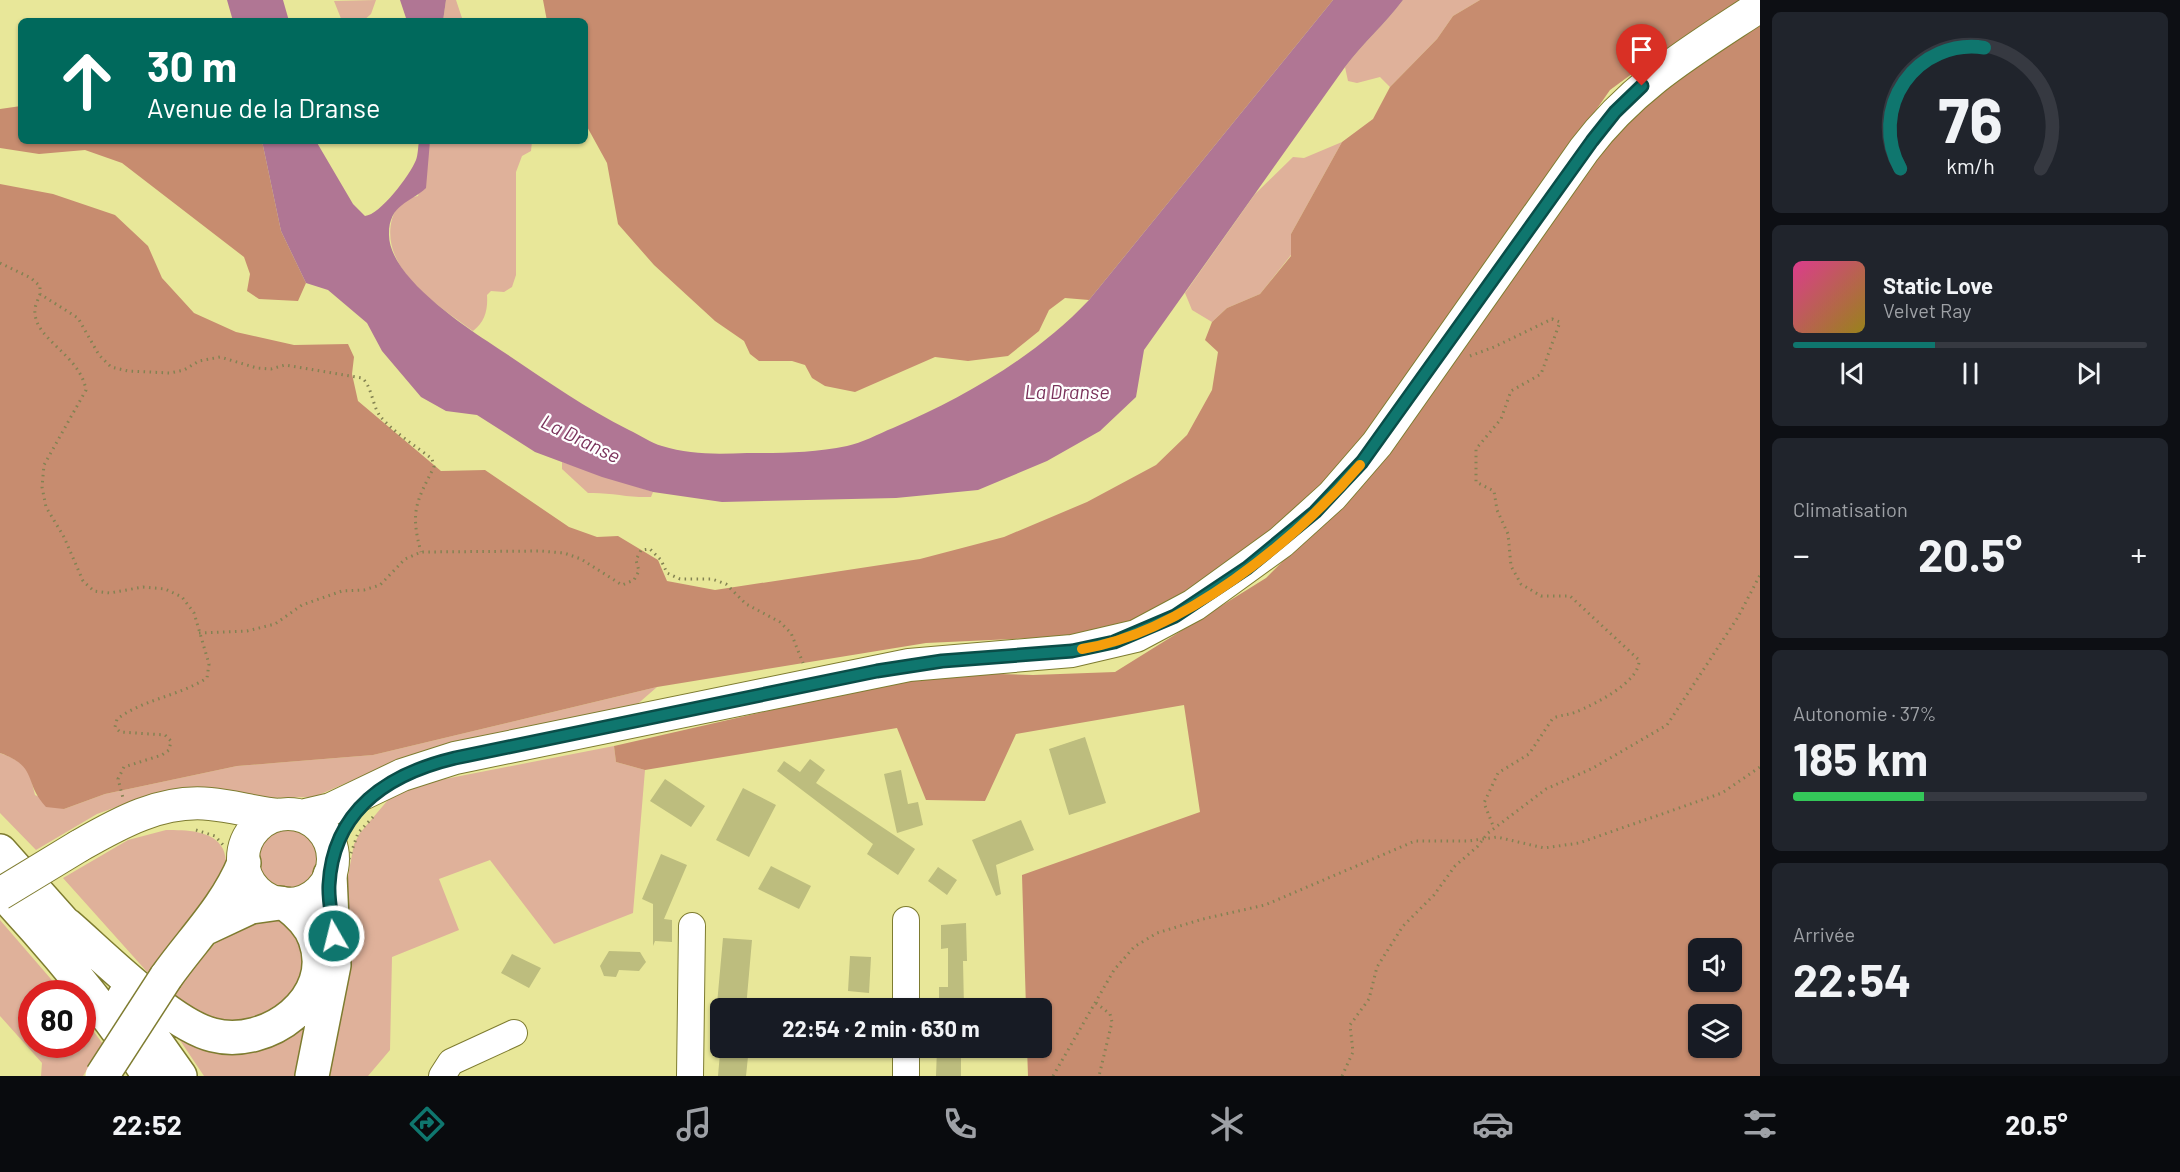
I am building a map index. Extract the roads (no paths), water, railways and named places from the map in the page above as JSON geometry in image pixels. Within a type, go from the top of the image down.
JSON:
[{"type":"highway","points":[[0,851],[67,925],[136,1013],[180,1076]]},
{"type":"highway","points":[[102,1076],[166,977],[205,929],[234,885],[238,857]]},
{"type":"highway","points":[[312,1076],[334,965],[334,936],[329,894],[337,864]]},
{"type":"highway","points":[[0,892],[69,968],[149,1076]]},
{"type":"highway","points":[[67,925],[179,1020],[203,1032],[229,1038],[243,1038],[269,1030],[291,1017],[308,999],[319,963],[315,939],[302,918],[283,903],[251,906],[205,929]]},
{"type":"main road","points":[[137,809],[216,822],[232,833],[238,857],[255,889],[267,898],[283,903],[302,901],[316,894],[337,864],[351,820],[414,770],[448,759],[920,664],[1093,647],[1136,636],[1175,616],[1272,549],[1332,496],[1377,444],[1584,150],[1615,112],[1652,78],[1760,6]]},
{"type":"main road","points":[[0,892],[121,824],[137,809],[192,803],[290,815],[324,812],[377,801]]},
{"type":"main road","points":[[238,857],[255,829],[290,815],[320,827],[329,839],[337,864]]},
{"type":"street","points":[[906,920],[906,998]]},
{"type":"street","points":[[690,1076],[692,926]]},
{"type":"street","points":[[442,1076],[451,1062],[514,1033]]},
{"type":"street","points":[[906,1058],[906,1076]]},
{"type":"water","points":[[227,0],[283,0],[288,18],[232,18]]},
{"type":"water","points":[[400,0],[446,0],[443,18],[406,18]]},
{"type":"water","name":"La Dranse","points":[[1333,0],[1403,0],[1345,67],[1144,350],[1136,397],[1100,431],[1047,461],[978,490],[896,498],[722,502],[653,492],[602,477],[535,452],[477,415],[446,411],[421,397],[382,351],[367,323],[328,290],[306,283],[281,231],[263,144],[318,144],[353,204],[365,216],[386,202],[408,175],[416,160],[419,144],[430,144],[426,188],[396,210],[390,224],[392,249],[400,265],[412,280],[426,295],[474,332],[574,399],[658,445],[683,451],[725,454],[784,453],[822,450],[858,443],[920,416],[998,374],[1046,340],[1089,300]]}]
